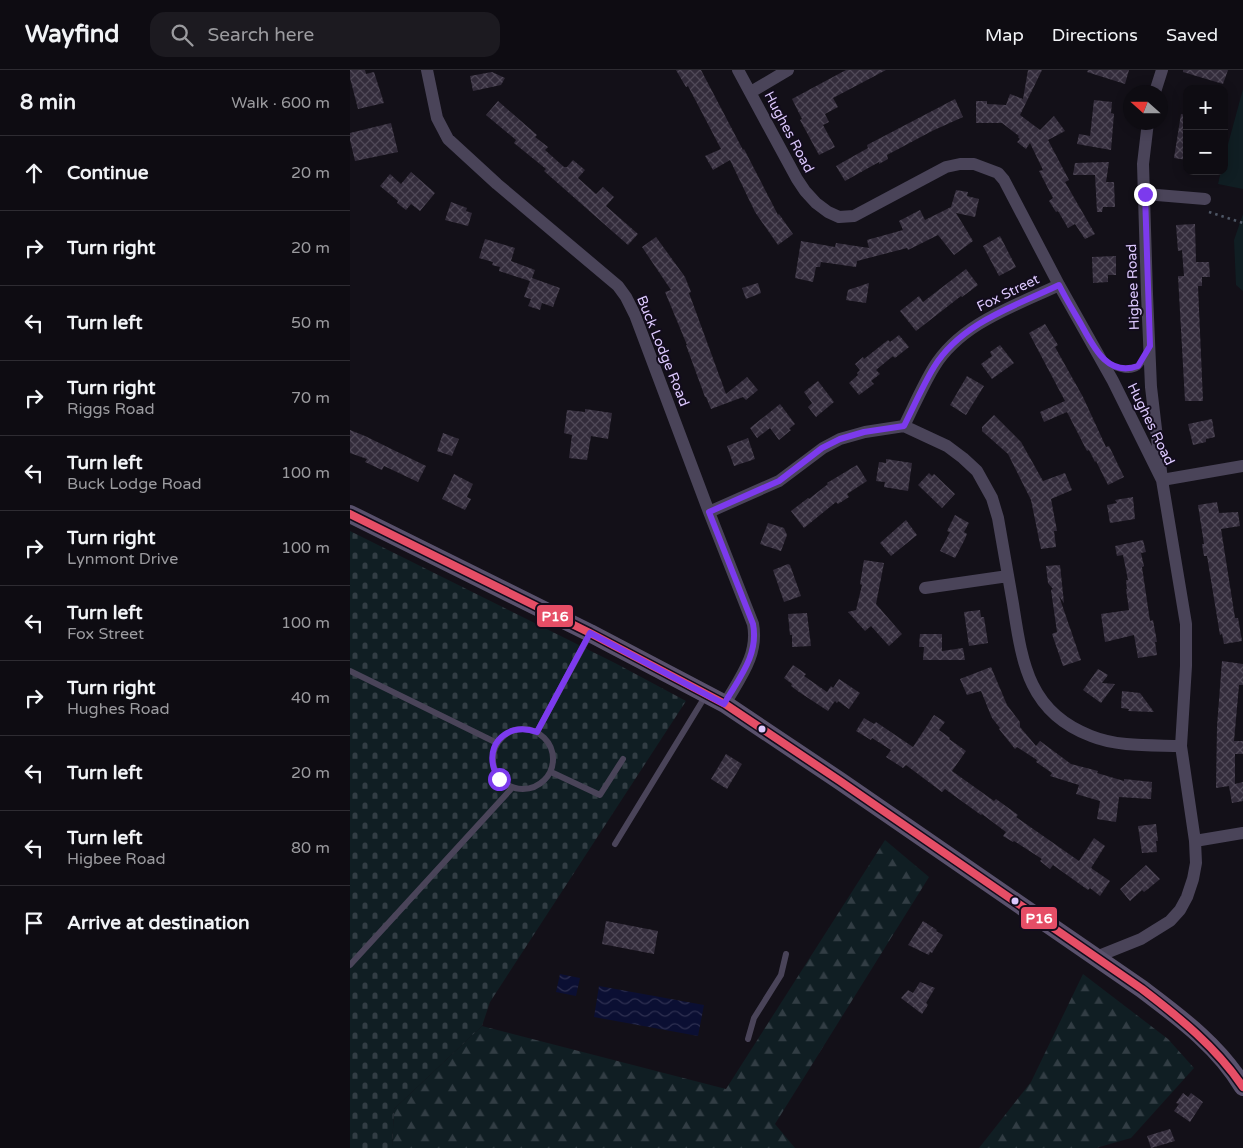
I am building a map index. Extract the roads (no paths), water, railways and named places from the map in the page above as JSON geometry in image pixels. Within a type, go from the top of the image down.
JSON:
[{"type":"main road","points":[[350,514],[590,633],[724,704],[840,781],[1149,994],[1192,1029],[1242,1082]]},
{"type":"street","name":"Buck Lodge Road","points":[[427,70],[437,118],[448,139],[497,184],[618,286],[635,315],[753,624],[754,646],[748,664],[724,704]]},
{"type":"street","name":"Hughes Road","points":[[738,70],[796,179],[816,203],[839,217],[854,216],[946,167],[974,164],[998,173],[1020,207],[1059,285],[1113,381],[1162,480],[1186,624],[1186,666],[1181,746],[1195,841],[1196,863],[1194,879],[1188,897],[1170,921],[1155,931],[1096,957]]},
{"type":"street","points":[[751,92],[788,70]]},
{"type":"street","points":[[1157,85],[1162,70]]},
{"type":"street","name":"Higbee Road","points":[[1147,130],[1143,164],[1151,387],[1162,480]]},
{"type":"street","points":[[1145,194],[1204,199]]},
{"type":"street","name":"Fox Street","points":[[904,426],[934,366],[959,339],[981,322],[1059,285]]},
{"type":"street","points":[[709,512],[779,481],[822,448],[840,439],[864,432],[904,426],[948,446],[977,471],[992,498],[998,518],[1021,656],[1038,695],[1050,710],[1075,728],[1092,736],[1129,744],[1181,746]]},
{"type":"street","points":[[1162,480],[1243,466]]},
{"type":"street","points":[[925,588],[1008,576]]},
{"type":"street","points":[[1195,841],[1243,833]]},
{"type":"lane","points":[[1098,354],[1108,363],[1120,368],[1132,369],[1138,366],[1150,346]]},
{"type":"lane","points":[[537,732],[590,633]]},
{"type":"lane","points":[[350,671],[497,743]]},
{"type":"lane","points":[[616,844],[707,694]]},
{"type":"lane","points":[[522,728],[537,732],[543,736],[552,749],[551,772],[541,784],[534,787],[527,789],[512,788],[499,779],[493,765],[492,758],[497,743],[507,732],[522,728]]},
{"type":"lane","points":[[551,772],[600,795],[623,759]]},
{"type":"lane","points":[[350,965],[512,788]]},
{"type":"lane","points":[[748,1039],[754,1018],[781,975],[786,954]]},
{"type":"water","points":[[560,974],[580,978],[576,996],[556,992]]},
{"type":"water","points":[[599,986],[704,1005],[698,1036],[594,1017]]}]
